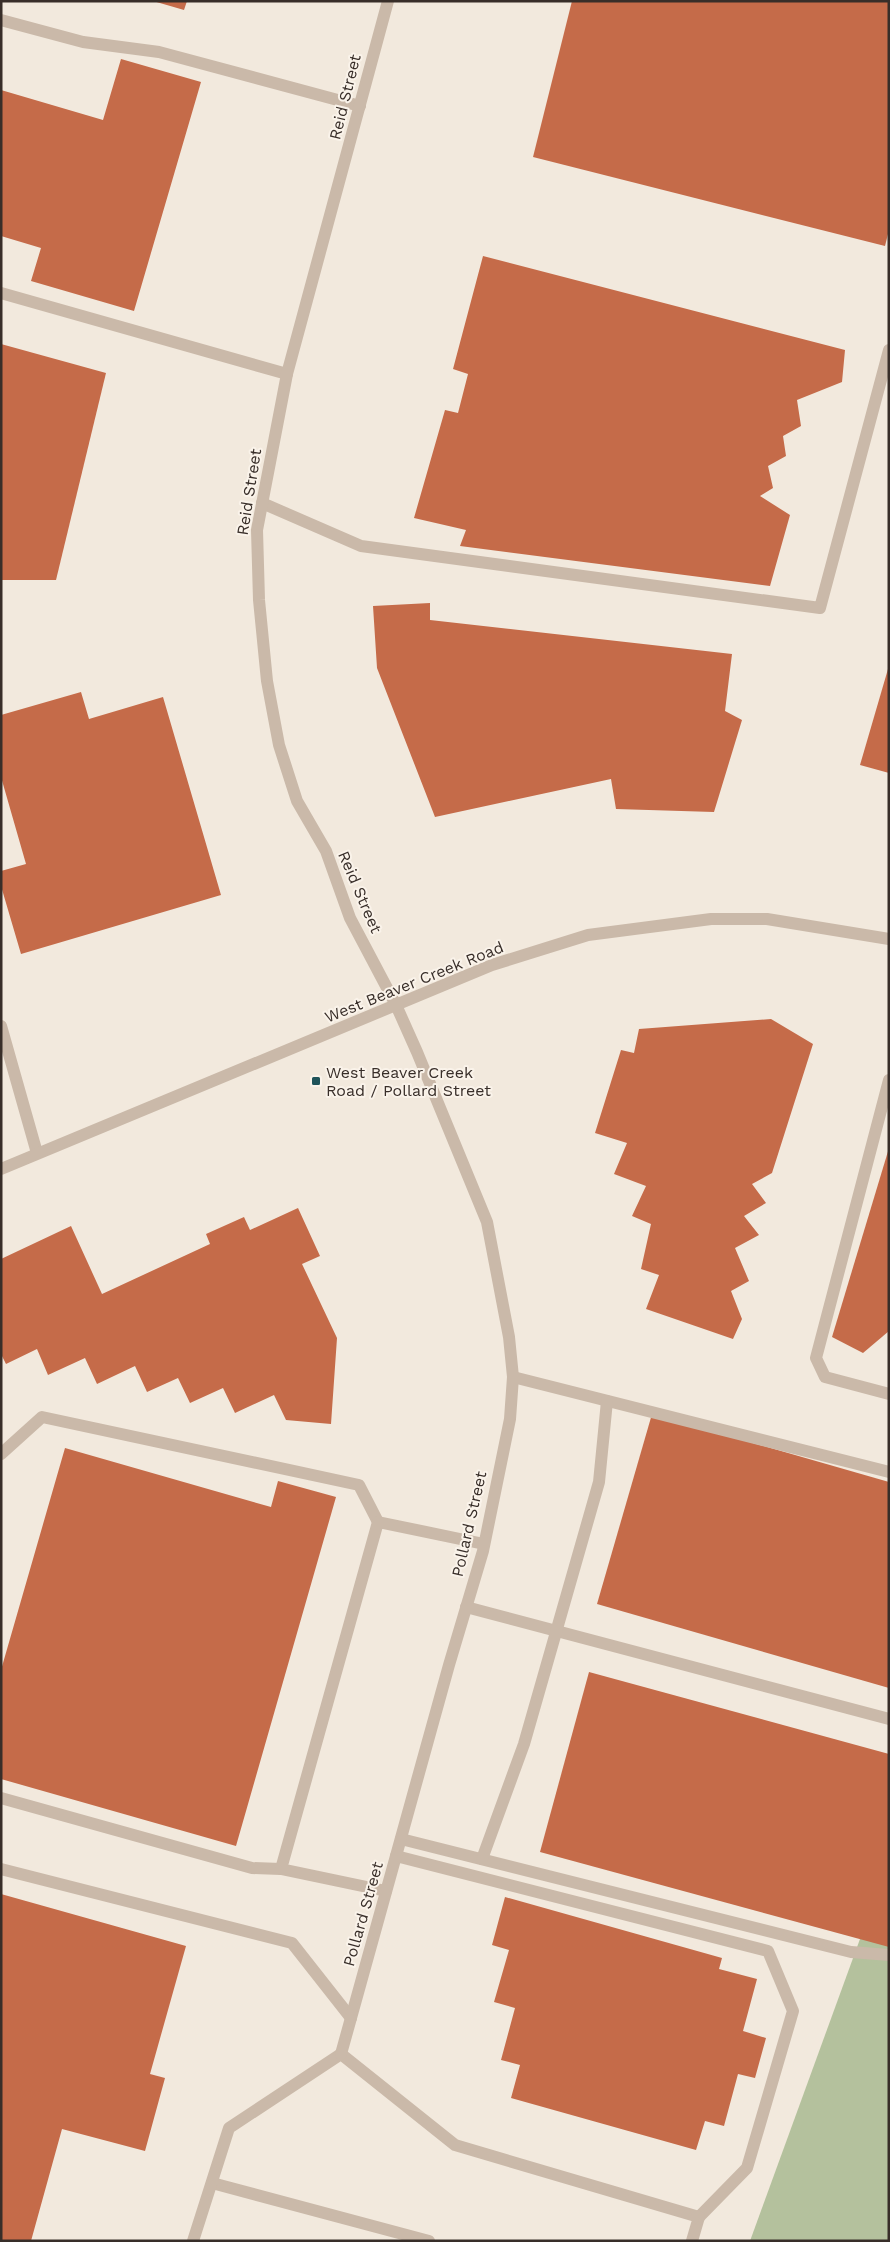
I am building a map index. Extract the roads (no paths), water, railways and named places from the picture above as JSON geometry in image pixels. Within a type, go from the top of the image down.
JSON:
[{"type":"street","name":"Reid Street","points":[[388,1],[287,374],[257,530],[259,600],[267,680],[279,745],[297,801],[326,851],[350,918],[396,1005]]},
{"type":"street","points":[[1,20],[83,42],[159,52],[360,106]]},
{"type":"street","points":[[1,293],[287,374]]},
{"type":"street","points":[[262,503],[361,546],[820,608],[889,350]]},
{"type":"street","name":"West Beaver Creek Road","points":[[1,1169],[492,965],[595,934],[711,919],[767,919],[889,939]]},
{"type":"street","name":"Pollard Street","points":[[341,2054],[484,1544],[510,1419],[512,1377],[509,1337],[487,1222],[423,1064],[396,1005]]},
{"type":"street","points":[[1,1026],[37,1153]]},
{"type":"street","points":[[889,1080],[816,1358],[825,1377],[889,1394]]},
{"type":"street","points":[[512,1377],[889,1472]]},
{"type":"street","points":[[482,1859],[524,1744],[599,1482],[607,1401]]},
{"type":"street","points":[[1,1454],[42,1417],[359,1485],[378,1522],[281,1869]]},
{"type":"street","points":[[378,1522],[484,1544]]},
{"type":"street","points":[[466,1607],[889,1719]]},
{"type":"street","points":[[1,1798],[252,1868],[281,1869],[386,1892]]},
{"type":"street","points":[[401,1839],[851,1952],[889,1956]]},
{"type":"street","points":[[396,1856],[768,1951],[793,2011],[747,2168],[699,2217],[692,2241]]},
{"type":"street","points":[[1,1869],[292,1943],[351,2018]]},
{"type":"street","points":[[192,2241],[229,2128],[341,2054],[455,2145],[699,2217]]},
{"type":"street","points":[[212,2183],[429,2241]]},
{"type":"place","name":"West Beaver Creek Road / Pollard Street","points":[[316,1081]]}]
